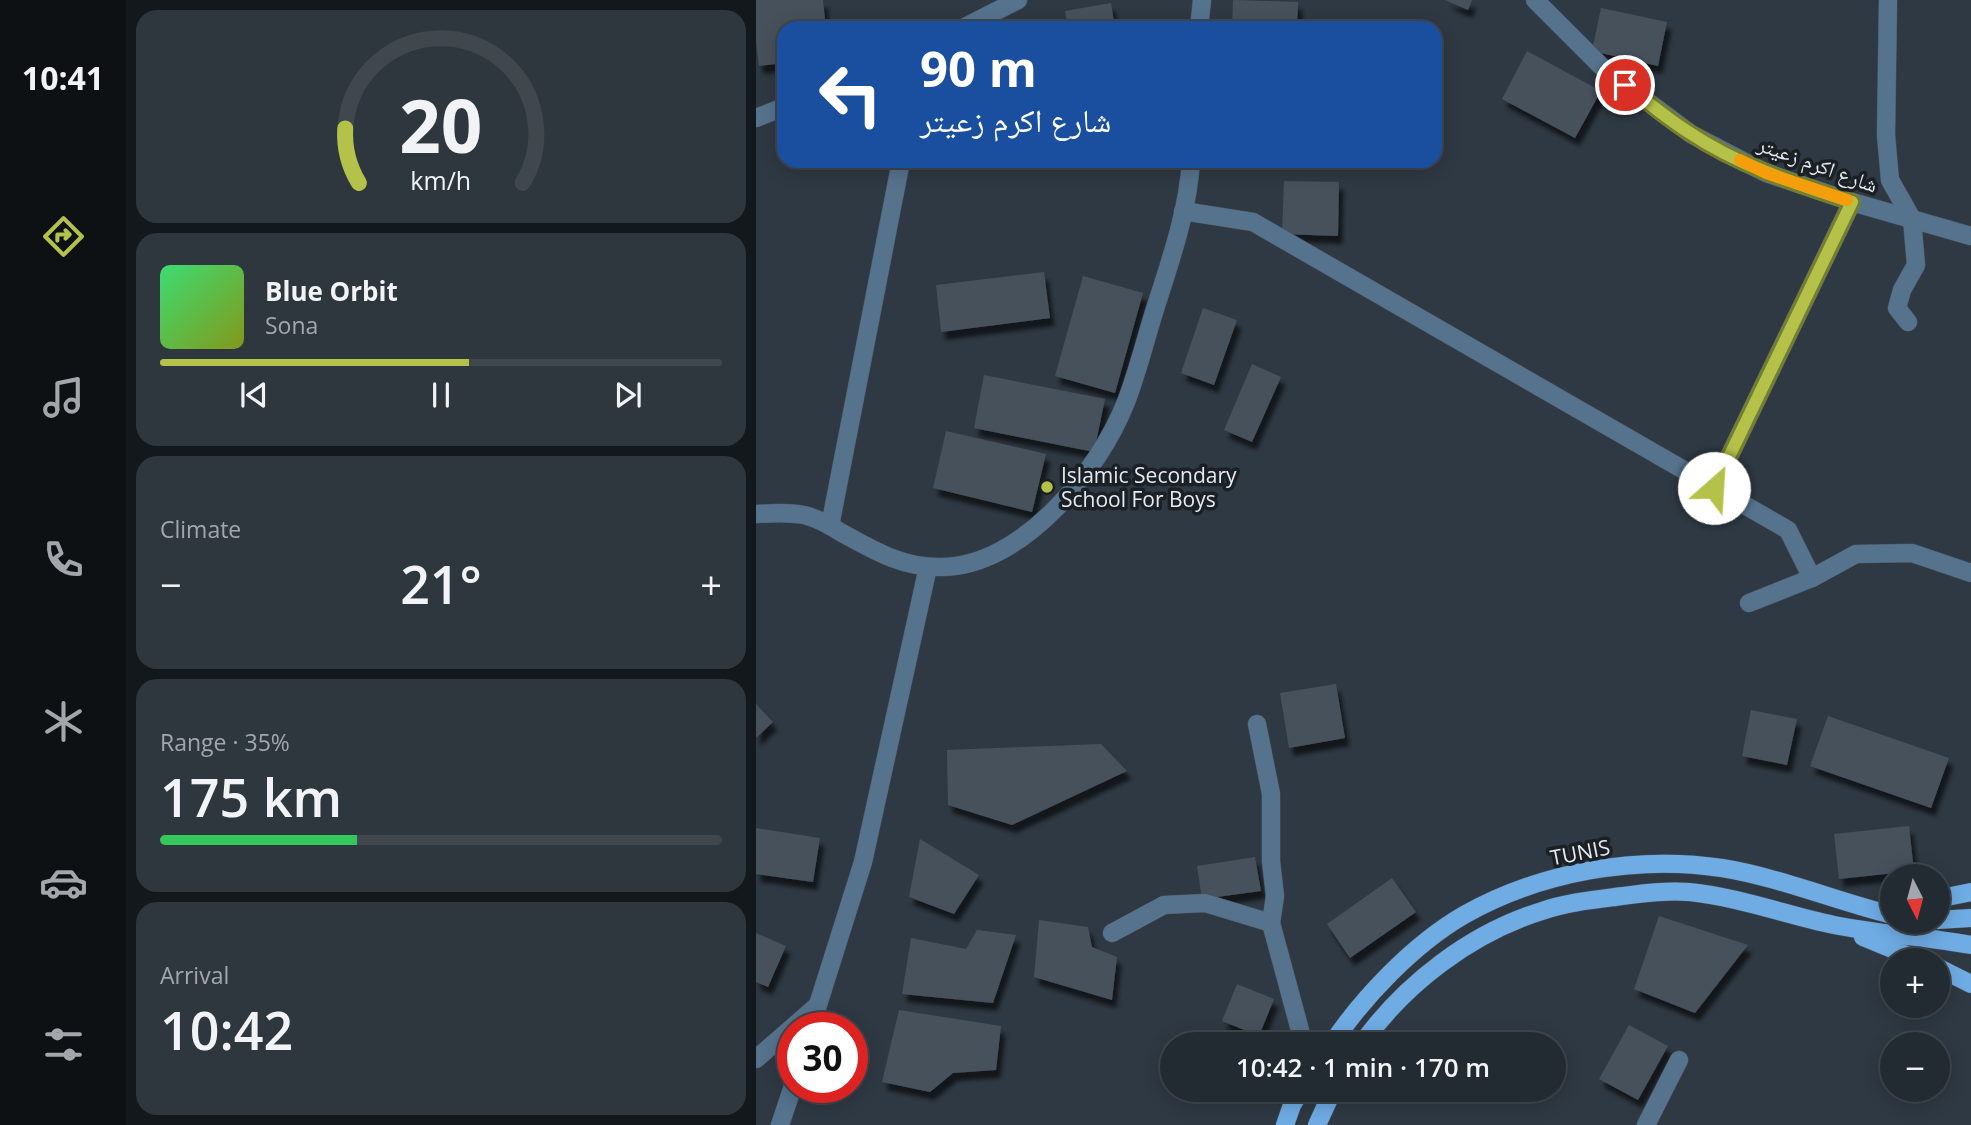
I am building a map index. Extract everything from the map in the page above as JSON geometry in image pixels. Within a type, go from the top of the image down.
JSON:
[{"type":"main road","name":"TUNIS","points":[[1341,1032],[1365,1000],[1427,942],[1463,915],[1516,892],[1569,874],[1622,867],[1675,865],[1723,869],[1880,912]]},
{"type":"main road","points":[[1371,1032],[1448,958],[1492,931],[1543,911],[1640,893],[1688,892],[1834,925],[1971,945]]},
{"type":"main road","points":[[1950,896],[1971,892]]},
{"type":"main road","points":[[1835,899],[1880,902]]},
{"type":"main road","points":[[1950,919],[1971,918]]},
{"type":"main road","points":[[1834,925],[1890,948]]},
{"type":"main road","points":[[1950,974],[1971,984]]},
{"type":"main road","points":[[1285,1125],[1294,1102]]},
{"type":"main road","points":[[1317,1125],[1328,1102]]},
{"type":"street","points":[[977,21],[1018,0]]},
{"type":"street","points":[[1200,21],[1202,0]]},
{"type":"street","points":[[1888,0],[1887,146],[1891,180],[1912,219],[1916,265],[1902,290],[1897,308],[1908,322]]},
{"type":"street","name":"شارع اكرم زعيتر","points":[[1544,4],[1603,68],[1691,134],[1766,173],[1852,202],[1971,236]]},
{"type":"street","points":[[756,118],[777,110]]},
{"type":"street","points":[[830,526],[900,168]]},
{"type":"street","points":[[756,514],[805,515],[882,555],[900,562],[928,567],[956,567],[975,562],[1016,543],[1048,516],[1096,461],[1125,403],[1163,284],[1183,211],[1190,168]]},
{"type":"street","points":[[1714,488],[1852,202]]},
{"type":"street","points":[[1183,211],[1253,222],[1788,530],[1812,578]]},
{"type":"street","points":[[1749,603],[1812,578],[1856,554],[1912,553],[1971,573]]},
{"type":"street","points":[[816,1012],[863,862],[928,567]]},
{"type":"street","points":[[1257,724],[1271,794],[1275,896],[1271,923],[1300,1032]]},
{"type":"street","points":[[1112,933],[1164,905],[1205,903],[1271,923]]},
{"type":"street","points":[[756,1059],[818,1004]]},
{"type":"street","points":[[1646,1125],[1679,1060]]},
{"type":"street","points":[[780,1125],[787,1103]]},
{"type":"building","points":[[756,0],[823,0],[825,21],[777,21],[777,64],[759,66]]},
{"type":"building","points":[[1233,0],[1298,2],[1297,21],[1232,21]]},
{"type":"building","points":[[1445,0],[1472,0],[1468,10]]},
{"type":"building","points":[[1111,3],[1114,21],[1067,21],[1065,11]]},
{"type":"building","points":[[1601,8],[1667,22],[1658,66],[1592,51]]},
{"type":"building","points":[[1527,51],[1601,91],[1575,138],[1502,99]]},
{"type":"building","points":[[1284,181],[1339,182],[1338,236],[1282,234]]},
{"type":"building","points":[[1044,272],[1050,318],[941,332],[936,285]]},
{"type":"building","points":[[1083,276],[1143,293],[1115,393],[1055,376]]},
{"type":"building","points":[[1203,308],[1237,320],[1214,385],[1181,373]]},
{"type":"building","points":[[1252,364],[1281,377],[1252,442],[1224,430]]},
{"type":"building","points":[[984,375],[1105,399],[1094,452],[974,428]]},
{"type":"building","points":[[946,431],[1046,454],[1032,512],[933,488]]},
{"type":"building","points":[[1336,684],[1345,738],[1289,748],[1280,693]]},
{"type":"building","points":[[756,704],[773,722],[756,738]]},
{"type":"building","points":[[1751,710],[1797,719],[1787,765],[1742,756]]},
{"type":"building","points":[[1828,716],[1949,758],[1931,808],[1810,766]]},
{"type":"building","points":[[1101,744],[1127,771],[1012,825],[948,805],[947,750]]},
{"type":"building","points":[[1909,826],[1913,864],[1880,864],[1880,875],[1839,879],[1834,834]]},
{"type":"building","points":[[756,828],[820,838],[813,882],[756,874]]},
{"type":"building","points":[[920,839],[979,875],[954,914],[909,897]]},
{"type":"building","points":[[1255,857],[1261,891],[1202,899],[1197,866]]},
{"type":"building","points":[[1392,878],[1416,912],[1350,958],[1327,924]]},
{"type":"building","points":[[1659,916],[1748,945],[1695,1013],[1634,989]]},
{"type":"building","points":[[1039,920],[1088,927],[1092,947],[1117,957],[1112,1000],[1034,977]]},
{"type":"building","points":[[977,930],[1016,935],[993,1003],[902,994],[911,938],[966,949]]},
{"type":"building","points":[[756,933],[786,946],[768,987],[756,982]]},
{"type":"building","points":[[1237,984],[1274,999],[1261,1032],[1249,1032],[1222,1021]]},
{"type":"building","points":[[899,1010],[1001,1026],[996,1070],[953,1073],[930,1092],[882,1082]]},
{"type":"building","points":[[1629,1025],[1668,1046],[1638,1100],[1599,1079]]},
{"type":"slow traffic","points":[[1740,160],[1766,173],[1847,200]]},
{"type":"place","name":"Islamic Secondary School For Boys","points":[[1047,487]]},
{"type":"route","points":[[1625,85],[1691,134],[1747,164],[1852,202],[1714,488]]}]
